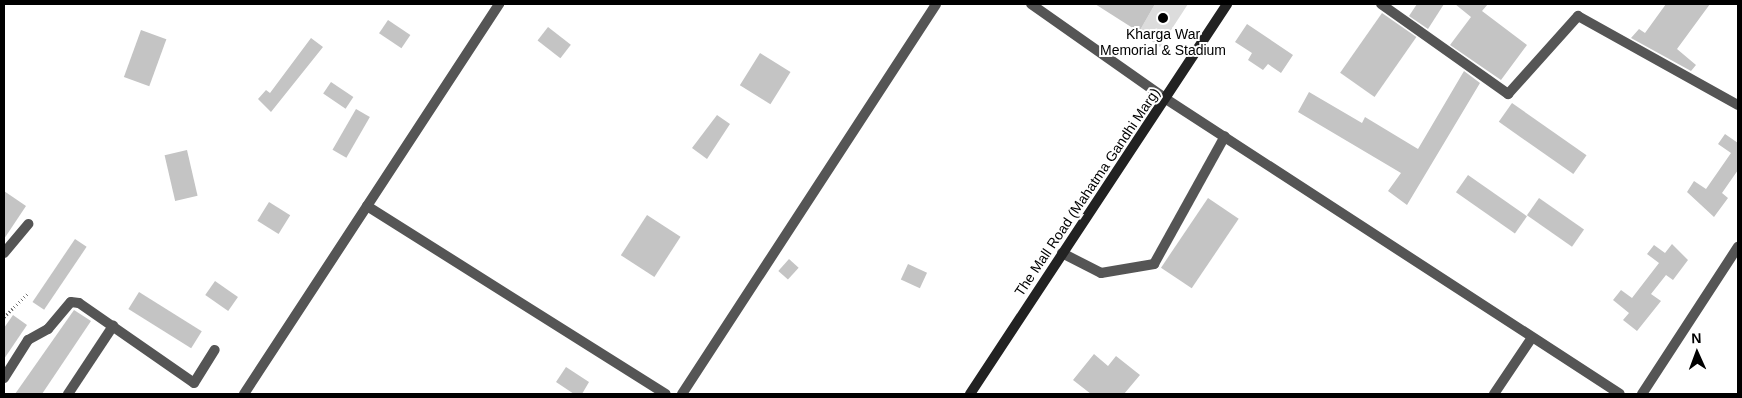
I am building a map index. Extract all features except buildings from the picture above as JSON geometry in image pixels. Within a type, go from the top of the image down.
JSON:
[{"type":"street","points":[[244,394],[499,4]]},
{"type":"street","points":[[682,394],[936,4]]},
{"type":"street","points":[[1031,4],[1166,98],[1531,339],[1620,394]]},
{"type":"street","name":"The Mall Road (Mahatma Gandhi Marg)","points":[[970,394],[1227,4]]},
{"type":"street","points":[[1381,4],[1508,94],[1578,16],[1738,104]]},
{"type":"street","points":[[1062,253],[1101,273],[1154,264],[1225,136]]},
{"type":"street","points":[[367,206],[666,394]]},
{"type":"street","points":[[4,254],[28,224]]},
{"type":"street","points":[[1642,394],[1738,247]]},
{"type":"street","points":[[4,378],[28,340],[48,329],[71,302],[80,303],[194,383],[215,350]]},
{"type":"street","points":[[68,394],[113,326]]},
{"type":"street","points":[[1494,394],[1531,339]]},
{"type":"path","points":[[4,317],[29,292]]},
{"type":"shaded area","name":"Kharga War Memorial & Stadium","points":[[1155,4],[1188,4],[1160,47],[1139,32]]},
{"type":"place","name":"Kharga War Memorial & Stadium","points":[[1163,18]]}]
